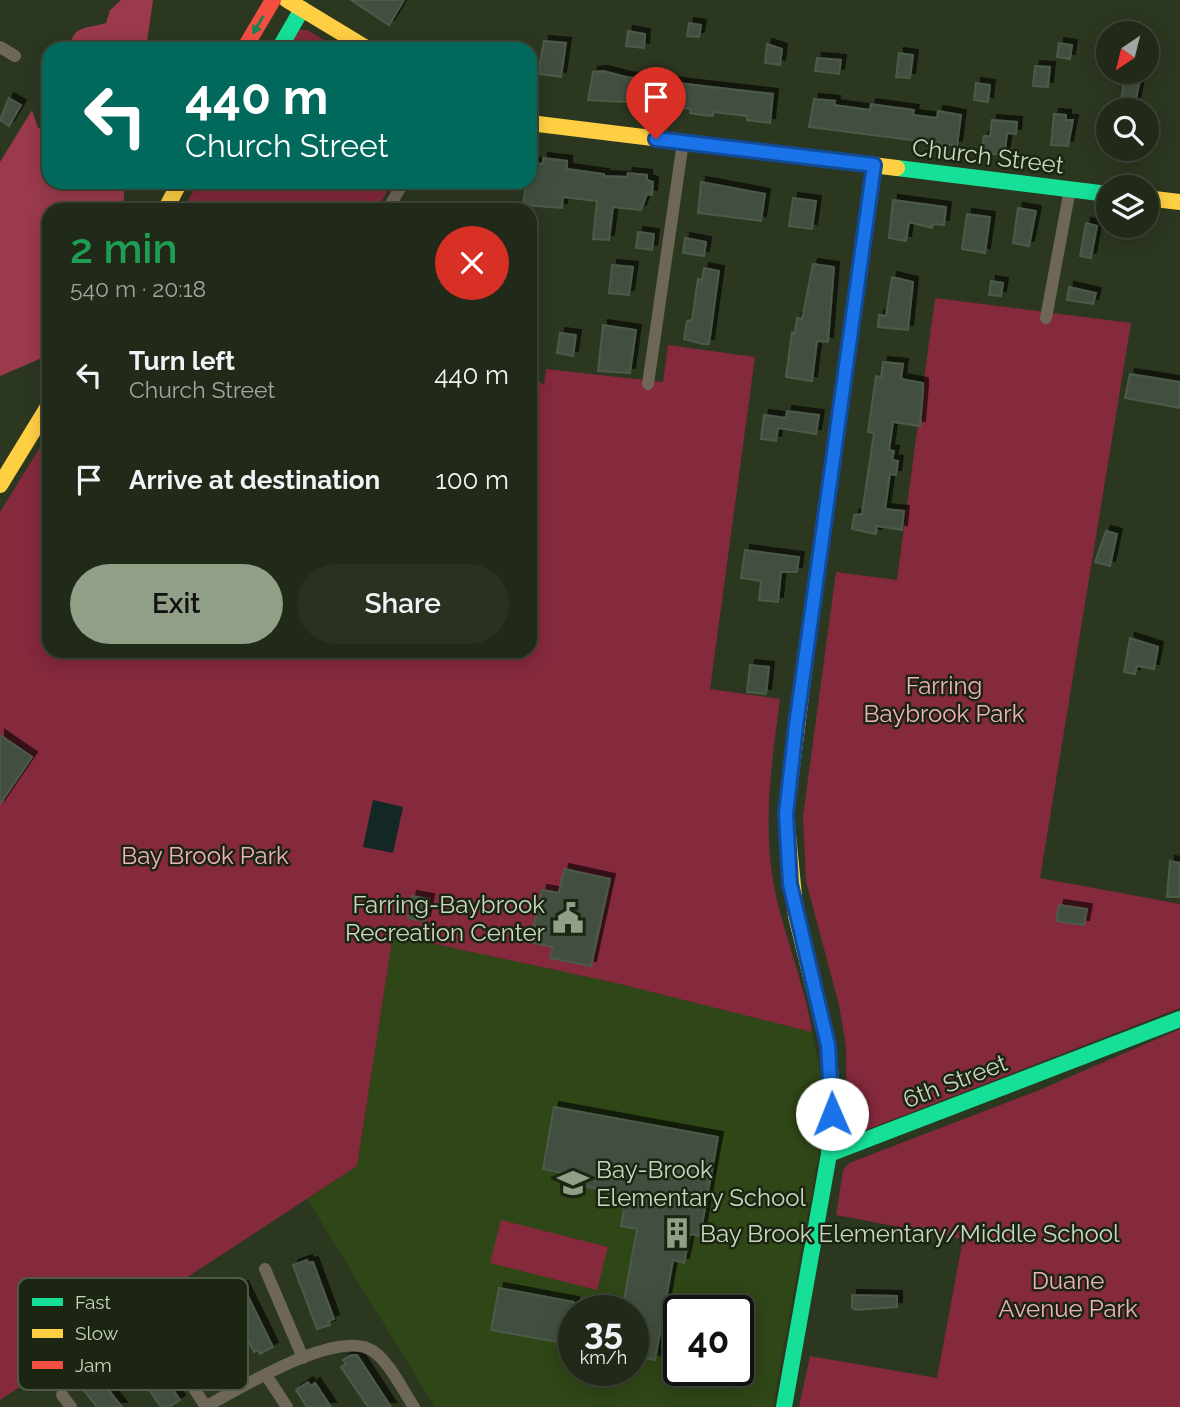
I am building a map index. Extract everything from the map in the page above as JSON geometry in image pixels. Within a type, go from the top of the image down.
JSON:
[{"type":"street","points":[[248,42],[273,0]]},
{"type":"street","points":[[287,0],[356,42]]},
{"type":"street","points":[[283,42],[302,9]]},
{"type":"street","points":[[0,47],[15,57]]},
{"type":"street","name":"Church Street","points":[[537,124],[1096,192]]},
{"type":"street","points":[[648,384],[683,142]]},
{"type":"street","points":[[785,1407],[829,1154],[832,1091],[828,1045],[794,905],[786,814],[797,713],[874,165]]},
{"type":"street","points":[[1046,318],[1070,189]]},
{"type":"street","points":[[1159,200],[1180,202]]},
{"type":"street","points":[[0,484],[42,416]]},
{"type":"street","name":"6th Street","points":[[829,1154],[1180,1019]]},
{"type":"street","points":[[265,1269],[303,1358]]},
{"type":"street","points":[[248,1385],[303,1358],[338,1346],[363,1346],[382,1359],[414,1407]]},
{"type":"street","points":[[265,1376],[287,1407]]},
{"type":"street","points":[[195,1390],[206,1407],[238,1390]]},
{"type":"street","points":[[62,1395],[71,1407]]},
{"type":"shaded area","points":[[121,0],[153,0],[147,42],[71,42],[78,31],[106,23],[110,10]]},
{"type":"shaded area","points":[[32,110],[38,128],[42,129],[42,189],[124,189],[124,203],[42,203],[42,358],[0,376],[0,162]]},
{"type":"shaded area","name":"Bay-Brook Elementary School","points":[[393,935],[616,983],[812,1032],[821,1078],[819,1152],[773,1407],[435,1407],[307,1199],[357,1166]]},
{"type":"green space","points":[[299,30],[307,30],[327,42],[292,42]]},
{"type":"green space","points":[[195,189],[389,189],[380,203],[186,203]]},
{"type":"green space","name":"Farring Baybrook Park","points":[[935,298],[1131,323],[1040,878],[1180,904],[1180,1008],[853,1135],[847,1131],[846,1046],[839,1005],[806,881],[803,816],[836,572],[897,580]]},
{"type":"green space","name":"Bay Brook Park","points":[[668,345],[755,357],[710,689],[780,699],[770,790],[770,858],[777,900],[812,1032],[616,983],[393,935],[357,1166],[186,1278],[18,1278],[18,1388],[0,1400],[0,512],[42,444],[42,658],[537,658],[537,380],[544,385],[546,369],[663,382]]},
{"type":"green space","name":"Duane Avenue Park","points":[[1180,1029],[1180,1407],[799,1407],[810,1356],[937,1378],[963,1239],[836,1215],[843,1170],[849,1163],[1037,1091]]},
{"type":"green space","points":[[501,1220],[608,1247],[597,1290],[490,1263]]},
{"type":"water","points":[[373,800],[403,807],[393,853],[363,847]]},
{"type":"building","points":[[351,0],[404,0],[389,25]]},
{"type":"building","points":[[689,23],[701,25],[699,37],[687,36]]},
{"type":"building","points":[[628,31],[645,34],[644,48],[626,46]]},
{"type":"building","points":[[544,41],[566,43],[561,77],[538,74]]},
{"type":"building","points":[[1059,43],[1072,45],[1070,59],[1057,57]]},
{"type":"building","points":[[767,44],[782,49],[780,65],[765,63]]},
{"type":"building","points":[[899,53],[913,55],[910,78],[896,77]]},
{"type":"building","points":[[817,58],[841,60],[839,74],[815,71]]},
{"type":"building","points":[[1035,66],[1050,67],[1048,87],[1033,86]]},
{"type":"building","points":[[603,71],[626,77],[773,94],[770,123],[747,120],[747,116],[713,112],[713,116],[701,115],[690,113],[691,109],[645,103],[588,100],[593,72]]},
{"type":"building","points":[[976,83],[990,85],[988,102],[974,100]]},
{"type":"building","points":[[1123,84],[1139,84],[1136,98],[1122,98]]},
{"type":"building","points":[[9,98],[21,105],[9,126],[0,120]]},
{"type":"building","points":[[814,99],[870,110],[871,104],[914,110],[913,115],[937,118],[938,111],[961,115],[957,146],[809,127]]},
{"type":"building","points":[[1054,114],[1066,115],[1066,120],[1073,120],[1068,146],[1051,145]]},
{"type":"building","points":[[992,120],[1017,122],[1016,134],[1007,133],[1002,155],[984,153],[982,148],[984,136],[990,136]]},
{"type":"building","points":[[543,158],[567,161],[567,169],[604,176],[627,177],[628,173],[647,175],[647,180],[653,182],[652,195],[647,194],[641,210],[613,207],[609,240],[593,239],[597,201],[563,197],[562,208],[523,203],[525,189],[537,189],[537,163],[543,164]]},
{"type":"building","points":[[701,182],[765,194],[761,221],[698,213]]},
{"type":"building","points":[[793,198],[816,201],[812,229],[789,226]]},
{"type":"building","points":[[893,200],[946,207],[944,225],[933,224],[932,228],[909,222],[906,241],[889,238]]},
{"type":"building","points":[[1018,208],[1036,211],[1029,246],[1013,243]]},
{"type":"building","points":[[967,214],[990,217],[985,253],[962,249]]},
{"type":"building","points":[[1086,223],[1096,226],[1091,258],[1080,256]]},
{"type":"building","points":[[638,232],[654,234],[652,250],[636,248]]},
{"type":"building","points":[[685,238],[706,242],[704,256],[683,253]]},
{"type":"building","points":[[813,264],[834,267],[828,342],[817,341],[812,381],[786,377],[792,332],[795,333],[797,318],[802,319]]},
{"type":"building","points":[[612,265],[633,267],[629,295],[609,293]]},
{"type":"building","points":[[704,268],[719,271],[709,344],[684,339],[687,321],[692,320],[698,279],[702,280]]},
{"type":"building","points":[[892,277],[913,282],[908,330],[878,327],[879,315],[886,316]]},
{"type":"building","points":[[991,281],[1003,283],[1001,296],[989,295]]},
{"type":"building","points":[[1069,287],[1096,293],[1093,304],[1067,300]]},
{"type":"building","points":[[603,325],[636,330],[630,373],[598,371]]},
{"type":"building","points":[[560,333],[576,335],[573,356],[557,353]]},
{"type":"building","points":[[883,362],[903,364],[901,379],[923,383],[923,390],[920,426],[893,422],[889,450],[894,451],[892,460],[898,461],[896,475],[890,474],[885,509],[904,511],[902,530],[877,526],[876,534],[852,529],[854,515],[862,514],[874,433],[868,432],[876,376],[881,377]]},
{"type":"building","points":[[1130,374],[1180,382],[1180,408],[1125,398]]},
{"type":"building","points":[[787,411],[819,415],[816,434],[778,428],[776,441],[761,439],[764,415],[786,418]]},
{"type":"building","points":[[1106,531],[1117,534],[1110,566],[1095,562]]},
{"type":"building","points":[[745,550],[799,557],[797,572],[781,572],[778,602],[759,600],[761,581],[741,578]]},
{"type":"building","points":[[1130,638],[1158,647],[1154,669],[1137,666],[1135,674],[1124,672]]},
{"type":"building","points":[[750,665],[769,667],[766,694],[747,692]]},
{"type":"building","points":[[0,735],[32,757],[0,804]]},
{"type":"building","points":[[1170,861],[1180,863],[1180,897],[1167,897]]},
{"type":"building","name":"Farring-Baybrook Recreation Center","points":[[564,869],[610,879],[591,966],[550,958],[553,947],[530,942],[542,890],[559,893]]},
{"type":"building","points":[[412,896],[429,899],[425,921],[408,918]]},
{"type":"building","points":[[1059,905],[1087,909],[1084,925],[1056,921]]},
{"type":"building","name":"Bay Brook Elementary/Middle School","points":[[554,1107],[718,1137],[700,1236],[690,1234],[684,1263],[673,1260],[667,1295],[663,1295],[663,1316],[655,1360],[649,1359],[649,1295],[625,1295],[637,1229],[621,1226],[625,1203],[603,1190],[561,1182],[563,1173],[543,1169]]},
{"type":"building","points":[[307,1260],[308,1263],[313,1262],[334,1319],[329,1321],[330,1325],[317,1329],[293,1265]]},
{"type":"building","points":[[499,1288],[558,1299],[558,1342],[491,1330]]},
{"type":"building","points":[[852,1295],[897,1296],[897,1307],[856,1310],[852,1308]]},
{"type":"building","points":[[248,1296],[273,1347],[260,1354],[258,1350],[254,1352],[248,1340]]},
{"type":"building","points":[[357,1355],[391,1407],[368,1407],[341,1367],[346,1364],[343,1360]]},
{"type":"building","points":[[308,1382],[311,1386],[315,1383],[331,1407],[307,1407],[296,1390]]},
{"type":"building","points":[[83,1390],[109,1390],[122,1407],[97,1407]]},
{"type":"building","points":[[149,1390],[173,1390],[180,1400],[169,1407],[161,1407]]},
{"type":"traffic: fast","points":[[283,42],[302,9]]},
{"type":"traffic: fast","points":[[810,625],[874,165]]},
{"type":"traffic: fast","points":[[897,168],[1096,193]]},
{"type":"traffic: fast","points":[[784,1407],[829,1154],[831,1080],[828,1045],[813,985]]},
{"type":"traffic: fast","points":[[829,1154],[1180,1019]]},
{"type":"traffic: slow","points":[[287,0],[356,42]]},
{"type":"traffic: slow","points":[[537,124],[897,168]]},
{"type":"traffic: slow","points":[[169,203],[176,189]]},
{"type":"traffic: slow","points":[[1159,200],[1180,202]]},
{"type":"traffic: slow","points":[[0,485],[42,416]]},
{"type":"traffic: slow","points":[[810,625],[786,814],[796,916],[813,985]]},
{"type":"traffic: jam","points":[[248,42],[273,0]]},
{"type":"place","name":"Farring-Baybrook Recreation Center","points":[[568,918]]},
{"type":"place","name":"Bay-Brook Elementary School","points":[[573,1183]]},
{"type":"place","name":"Bay Brook Elementary/Middle School","points":[[677,1233]]},
{"type":"route","points":[[656,139],[874,165],[789,775],[786,814],[790,884],[822,1011],[828,1045],[832,1114]]}]
